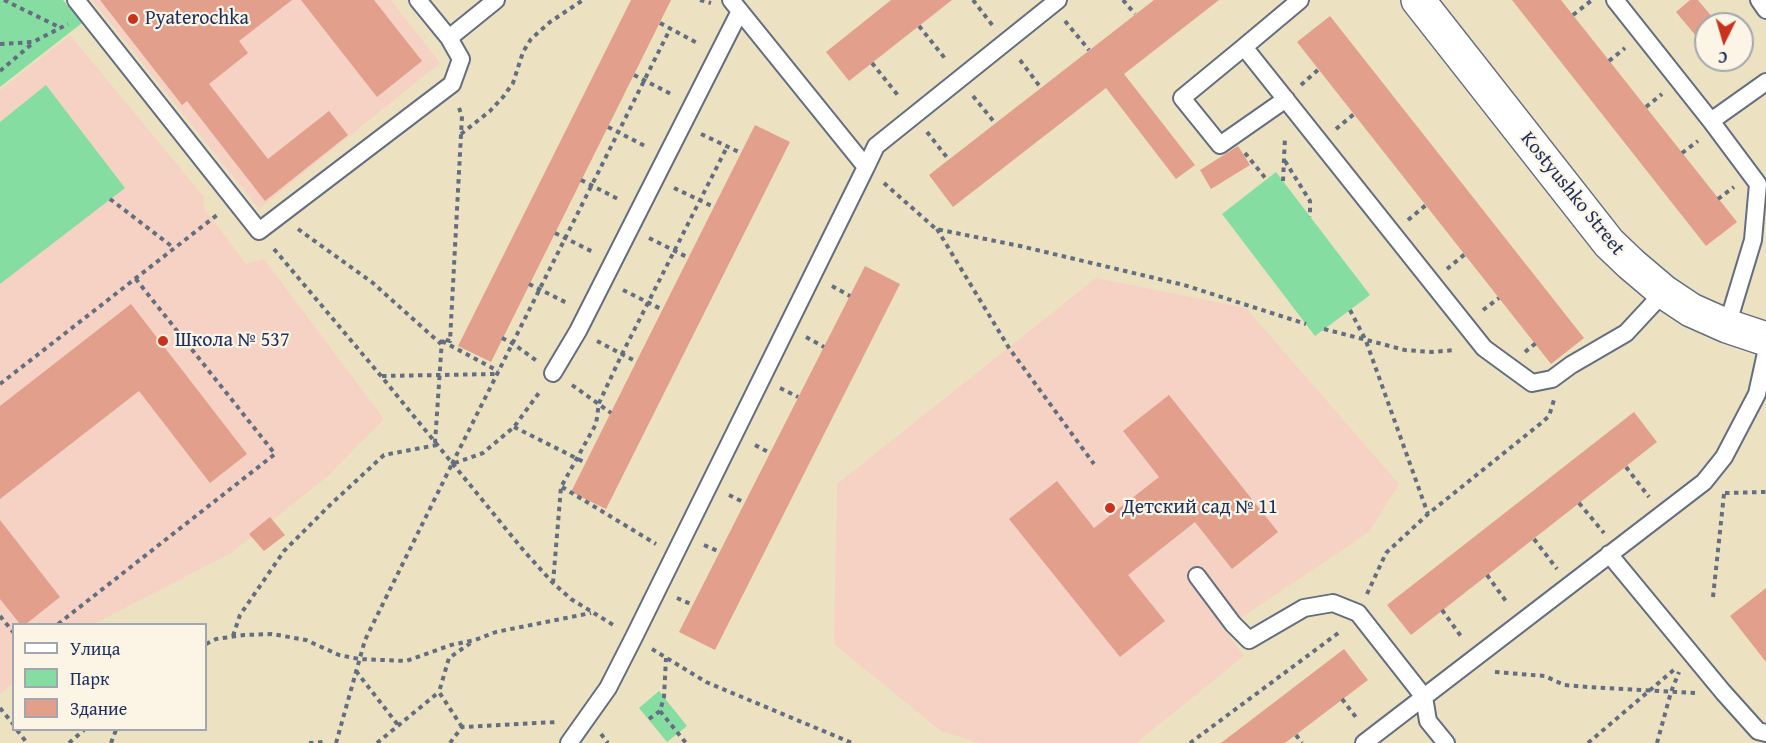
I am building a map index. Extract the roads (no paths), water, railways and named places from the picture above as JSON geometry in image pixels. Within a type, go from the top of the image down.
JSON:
[{"type":"street","name":"Kostyushko Street","points":[[1418,0],[1610,243],[1631,264],[1664,292],[1691,310],[1727,326],[1766,339]]},
{"type":"lane","points":[[81,6],[259,231],[452,84],[461,59],[449,39],[418,0]]},
{"type":"lane","points":[[449,39],[496,0]]},
{"type":"lane","points":[[1286,99],[1220,145],[1182,98],[1300,0]]},
{"type":"lane","points":[[1615,0],[1758,184],[1753,240],[1727,326]]},
{"type":"lane","points":[[1759,0],[1766,10]]},
{"type":"lane","points":[[569,743],[608,688],[876,146],[1055,3]]},
{"type":"lane","points":[[735,6],[866,167]]},
{"type":"lane","points":[[553,373],[578,331],[693,105],[718,54],[735,6]]},
{"type":"lane","points":[[1244,47],[1484,348],[1532,383],[1552,379],[1571,364],[1626,333],[1664,292]]},
{"type":"lane","points":[[1711,121],[1766,81]]},
{"type":"lane","points":[[1364,743],[1704,482],[1724,457],[1757,394],[1766,353]]},
{"type":"lane","points":[[1613,551],[1723,692],[1758,731],[1766,733]]},
{"type":"lane","points":[[1197,576],[1233,624],[1249,640],[1304,608],[1333,603],[1360,615],[1424,697],[1428,721],[1446,743]]},
{"type":"place","name":"Pyaterochka","points":[[133,19]]},
{"type":"place","name":"Школа № 537","points":[[163,341]]},
{"type":"place","name":"Детский сад № 11","points":[[1110,508]]}]
